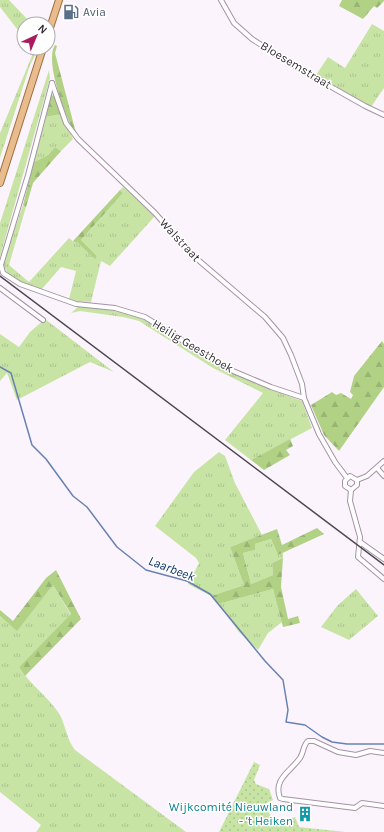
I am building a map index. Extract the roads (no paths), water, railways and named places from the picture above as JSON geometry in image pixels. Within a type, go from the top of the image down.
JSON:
[{"type":"main road","points":[[54,16],[59,0]]},
{"type":"main road","points":[[0,183],[40,56]]},
{"type":"street","name":"Bloesemstraat","points":[[222,0],[234,23],[252,39],[296,67],[370,109],[384,115]]},
{"type":"street","name":"Walstraat","points":[[1,265],[28,175],[52,83],[66,123],[78,140],[155,213],[190,253],[274,327],[283,338],[302,384],[304,398]]},
{"type":"street","name":"Heilig Geesthoek","points":[[1,265],[3,273],[10,279],[27,287],[76,304],[115,308],[146,317],[226,368],[271,387],[304,398]]},
{"type":"street","points":[[0,288],[43,320]]},
{"type":"street","points":[[304,398],[325,447],[347,478]]},
{"type":"street","points":[[357,480],[367,476],[384,461]]},
{"type":"street","points":[[377,468],[384,476]]},
{"type":"street","points":[[352,490],[345,486],[344,481],[352,476],[357,480]]},
{"type":"street","points":[[357,480],[356,488],[352,490],[350,501],[360,542],[358,557],[384,580]]},
{"type":"street","points":[[360,542],[384,559]]},
{"type":"street","points":[[384,753],[370,750],[356,754],[338,752],[314,741],[308,741],[300,758],[282,776],[277,788],[280,798],[355,808],[362,803],[384,806]]},
{"type":"waterway","name":"Laarbeek","points":[[0,367],[11,373],[32,445],[46,459],[73,496],[87,507],[117,547],[146,570],[187,581],[210,594],[265,661],[283,680],[288,710],[286,722],[305,725],[332,742],[347,744],[384,744]]},
{"type":"railway","points":[[0,276],[384,565]]},
{"type":"place","name":"Avia","points":[[71,12]]},
{"type":"place","name":"Wijkcomité Nieuwland - 't Heiken","points":[[305,814]]}]
